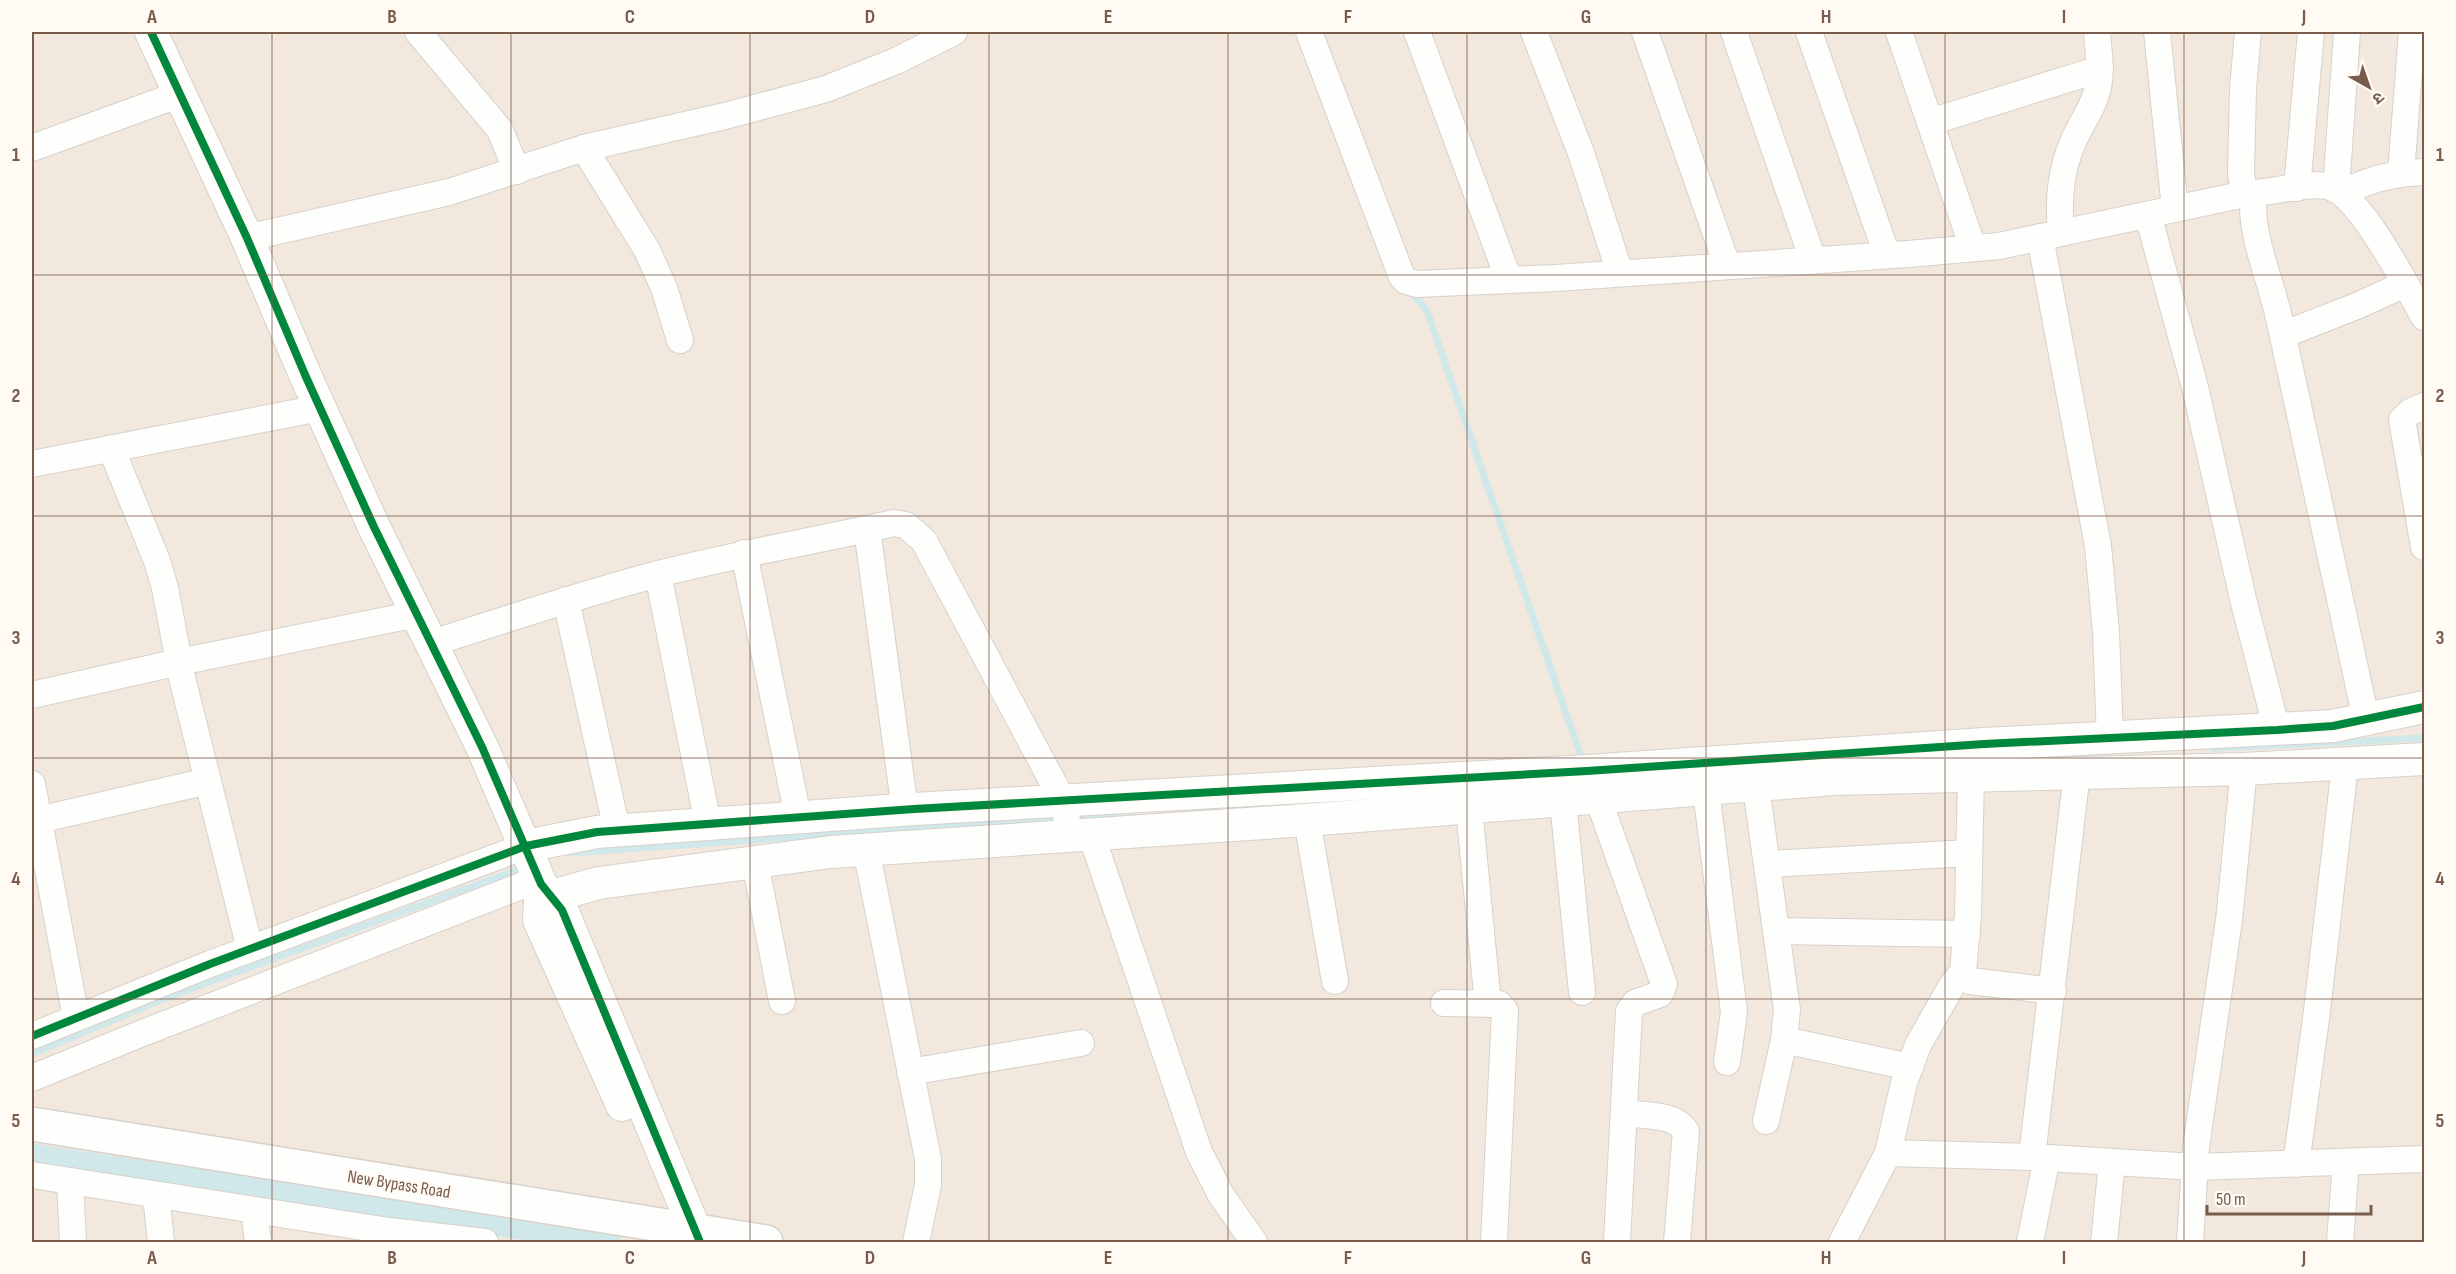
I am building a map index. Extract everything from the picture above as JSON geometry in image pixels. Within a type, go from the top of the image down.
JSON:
[{"type":"main road","name":"New Bypass Road","points":[[32,1124],[687,1236],[766,1242]]},
{"type":"street","points":[[151,32],[247,238],[374,527],[482,747],[544,886],[562,910],[603,1003],[687,1236]]},
{"type":"street","points":[[418,32],[500,130],[517,171]]},
{"type":"street","points":[[247,238],[449,192],[584,148],[725,116],[826,89],[896,62],[954,32]]},
{"type":"street","points":[[1309,32],[1402,277],[1406,281],[1417,284],[1620,273],[1999,246],[2252,193],[2316,185],[2340,191],[2362,214],[2424,317]]},
{"type":"street","points":[[1417,32],[1509,280]]},
{"type":"street","points":[[1534,32],[1581,153],[1620,273]]},
{"type":"street","points":[[1645,32],[1727,265]]},
{"type":"street","points":[[1734,32],[1812,260]]},
{"type":"street","points":[[1809,32],[1887,255]]},
{"type":"street","points":[[1899,32],[1972,248]]},
{"type":"street","points":[[2097,32],[2100,69],[2094,102],[2072,144],[2062,177],[2051,235],[2098,546],[2106,632],[2110,738]]},
{"type":"street","points":[[2157,32],[2175,209]]},
{"type":"street","points":[[2248,32],[2243,88],[2241,173],[2243,186],[2252,193],[2253,215],[2283,335],[2323,529],[2366,719]]},
{"type":"street","points":[[2297,188],[2311,32]]},
{"type":"street","points":[[2340,191],[2347,32]]},
{"type":"street","points":[[2340,191],[2360,183],[2413,173],[2412,32]]},
{"type":"street","points":[[1930,122],[2100,69]]},
{"type":"street","points":[[32,148],[180,94]]},
{"type":"street","points":[[584,148],[646,250],[664,288],[680,340]]},
{"type":"street","points":[[2148,215],[2195,387],[2244,603],[2277,730]]},
{"type":"street","points":[[2283,335],[2405,284]]},
{"type":"street","points":[[2424,406],[2409,412],[2402,420],[2424,547]]},
{"type":"street","points":[[32,464],[320,408]]},
{"type":"street","points":[[111,448],[157,561],[165,588],[179,662],[250,950]]},
{"type":"street","points":[[432,644],[566,600],[658,574],[744,553],[894,523],[906,525],[924,541],[1071,820],[1199,1152],[1221,1196],[1254,1242]]},
{"type":"street","points":[[867,529],[905,810]]},
{"type":"street","points":[[744,553],[798,818]]},
{"type":"street","points":[[658,574],[708,824]]},
{"type":"street","points":[[566,600],[617,830]]},
{"type":"street","points":[[32,695],[179,662],[417,614]]},
{"type":"street","points":[[32,1078],[151,1029],[544,886],[599,884],[1071,820],[2110,738],[2333,726],[2424,707]]},
{"type":"street","points":[[32,1036],[250,950],[526,846],[597,832],[905,810],[1071,820],[1307,819],[1756,787],[1834,779],[2244,769],[2424,759]]},
{"type":"street","points":[[2296,1164],[2317,1011],[2345,765]]},
{"type":"street","points":[[2190,1242],[2195,1167],[2229,920],[2244,769]]},
{"type":"street","points":[[2030,1242],[2053,991],[2077,772]]},
{"type":"street","points":[[1971,775],[1963,971],[1965,978],[1970,981],[2053,991]]},
{"type":"street","points":[[38,819],[208,781]]},
{"type":"street","points":[[32,784],[76,1018]]},
{"type":"street","points":[[1756,787],[1787,1010],[1785,1040],[1766,1121]]},
{"type":"street","points":[[1706,790],[1734,1012],[1727,1062]]},
{"type":"street","points":[[1598,798],[1664,984],[1660,994],[1635,1003],[1629,1011],[1617,1242]]},
{"type":"street","points":[[1563,801],[1582,992]]},
{"type":"street","points":[[1469,808],[1488,1004]]},
{"type":"street","points":[[1307,819],[1335,981]]},
{"type":"street","points":[[866,849],[928,1159],[928,1185],[916,1242]]},
{"type":"street","points":[[1767,864],[1969,853]]},
{"type":"street","points":[[755,862],[782,1001]]},
{"type":"street","points":[[1776,931],[1966,934]]},
{"type":"street","points":[[1842,1242],[1888,1153],[1904,1083],[1918,1045],[1936,1011],[1963,971]]},
{"type":"street","points":[[1444,1003],[1498,1004],[1505,1011],[1494,1242]]},
{"type":"street","points":[[1785,1040],[1910,1067]]},
{"type":"street","points":[[910,1072],[1081,1044]]},
{"type":"street","points":[[1624,1113],[1673,1119],[1681,1123],[1686,1131],[1677,1242]]},
{"type":"street","points":[[1888,1153],[2039,1157],[2195,1167],[2424,1159]]},
{"type":"street","points":[[2104,1242],[2112,1162]]},
{"type":"street","points":[[2340,1242],[2346,1162]]},
{"type":"street","points":[[32,1175],[389,1231],[485,1242]]},
{"type":"street","points":[[70,1181],[73,1242]]},
{"type":"street","points":[[156,1196],[161,1242]]},
{"type":"street","points":[[255,1210],[258,1242]]},
{"type":"shaded area","points":[[32,32],[2424,32],[2424,1242],[32,1242]]},
{"type":"waterway","points":[[1410,290],[1427,311],[1583,762]]},
{"type":"waterway","points":[[2213,748],[2424,738]]},
{"type":"waterway","points":[[1072,817],[1121,813]]},
{"type":"waterway","points":[[570,853],[1061,818]]},
{"type":"waterway","points":[[32,1054],[163,999],[520,869]]},
{"type":"waterway","points":[[32,1155],[610,1242]]},
{"type":"cycle path","points":[[151,32],[247,238],[306,377],[374,527],[482,747],[541,884],[562,910],[700,1242]]},
{"type":"cycle path","points":[[32,1036],[210,964],[526,846],[597,832],[914,809],[1587,771],[1984,744],[2277,730],[2333,726],[2424,707]]}]
